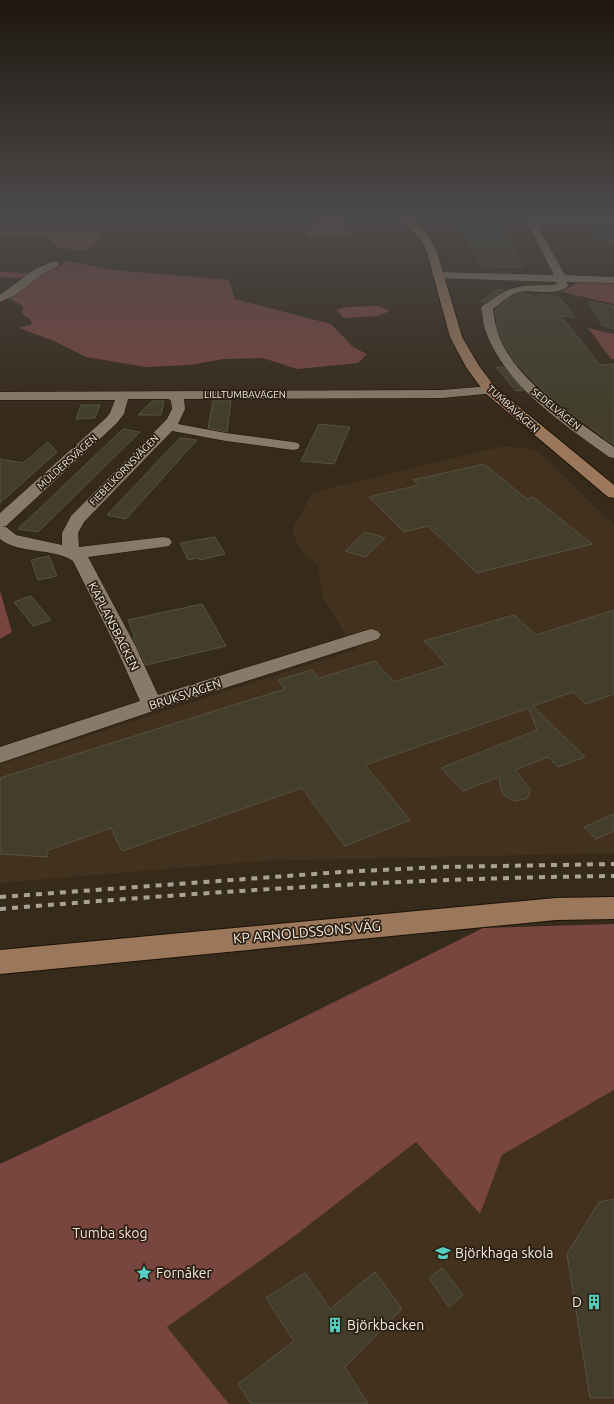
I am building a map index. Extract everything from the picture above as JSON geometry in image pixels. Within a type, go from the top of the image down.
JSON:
[{"type":"main road","name":"TUMBAVÄGEN","points":[[439,282],[456,336],[473,367],[490,390],[614,493]]},
{"type":"main road","name":"TUMBAVÄGEN","points":[[599,481],[614,490]]},
{"type":"main road","name":"KP ARNOLDSSONS VÄG","points":[[0,962],[556,909],[614,908]]},
{"type":"street","points":[[0,299],[6,297],[27,282]]},
{"type":"street","name":"SEDELVÄGEN","points":[[562,282],[564,285],[561,287],[514,290],[487,308],[487,321],[493,338],[505,358],[535,394],[614,454]]},
{"type":"street","name":"LILLTUMBAVÄGEN","points":[[0,396],[442,394],[490,390]]},
{"type":"street","name":"MÜLDERSVÄGEN","points":[[0,522],[112,421],[117,414],[123,395]]},
{"type":"street","name":"FIEBELKORNSVÄGEN","points":[[71,552],[70,533],[77,520],[176,417],[179,400],[177,397],[171,395]]},
{"type":"street","points":[[169,426],[226,438],[293,446]]},
{"type":"street","points":[[0,531],[10,539],[22,543],[71,552],[89,552],[163,542]]},
{"type":"street","name":"KAPLANSBACKEN","points":[[71,552],[80,558],[125,645],[152,704]]},
{"type":"street","name":"BRUKSVÄGEN","points":[[0,754],[371,635]]},
{"type":"shaded area","points":[[504,446],[537,450],[614,525],[614,853],[262,861],[0,883],[0,764],[357,649],[346,636],[322,596],[318,566],[300,550],[292,530],[313,492]]},
{"type":"shaded area","name":"Björkhaga skola","points":[[614,1090],[614,1404],[229,1404],[166,1327],[292,1238],[416,1142],[480,1214],[502,1155]]},
{"type":"green space","points":[[33,282],[229,282],[235,299],[331,324],[353,347],[367,354],[358,363],[297,369],[263,358],[224,359],[189,365],[146,367],[86,357],[54,341],[19,328],[32,324],[30,319],[22,314],[23,306],[10,299]]},
{"type":"green space","points":[[576,283],[614,283],[614,304],[562,292]]},
{"type":"green space","points":[[379,306],[390,311],[378,316],[344,318],[336,310],[346,307]]},
{"type":"green space","points":[[588,328],[614,334],[614,359],[611,359]]},
{"type":"green space","points":[[0,591],[12,632],[0,639]]},
{"type":"green space","name":"Tumba skog","points":[[614,924],[614,1090],[502,1155],[480,1214],[416,1142],[292,1238],[167,1327],[229,1404],[0,1404],[0,1164],[145,1096],[483,928]]},
{"type":"building","points":[[497,289],[504,290],[486,302],[481,301]]},
{"type":"building","points":[[519,293],[536,297],[540,294],[560,298],[575,318],[560,315],[600,365],[614,364],[614,445],[547,395],[517,364],[506,347],[498,330],[495,310],[509,298]]},
{"type":"building","points":[[588,301],[614,306],[614,329],[602,325]]},
{"type":"building","points":[[496,367],[503,367],[523,390],[516,391]]},
{"type":"building","points":[[152,401],[164,401],[161,415],[138,415]]},
{"type":"building","points":[[213,401],[231,401],[227,432],[208,428]]},
{"type":"building","points":[[81,405],[100,405],[95,418],[76,419]]},
{"type":"building","points":[[319,424],[350,427],[334,464],[301,461]]},
{"type":"building","points":[[123,429],[140,432],[38,532],[18,529]]},
{"type":"building","points":[[180,438],[197,440],[126,519],[107,515]]},
{"type":"building","points":[[48,442],[57,452],[0,503],[0,459],[23,463]]},
{"type":"building","points":[[484,464],[527,499],[533,497],[592,544],[477,573],[428,526],[404,532],[369,497],[419,485],[413,480]]},
{"type":"building","points":[[365,532],[385,538],[365,557],[345,551]]},
{"type":"building","points":[[215,537],[225,554],[200,560],[199,558],[188,560],[180,543]]},
{"type":"building","points":[[49,556],[57,576],[38,580],[31,560]]},
{"type":"building","points":[[31,596],[51,620],[33,626],[14,602]]},
{"type":"building","points":[[202,604],[226,646],[146,665],[133,638],[135,638],[128,620]]},
{"type":"building","points":[[614,610],[614,694],[586,704],[573,692],[533,706],[585,757],[558,767],[548,757],[515,770],[530,789],[529,796],[526,799],[515,801],[505,796],[502,793],[499,777],[463,791],[441,768],[537,730],[529,708],[365,765],[410,820],[345,846],[302,788],[122,851],[111,828],[46,851],[48,857],[0,854],[0,778],[285,689],[278,680],[312,670],[319,678],[375,661],[394,682],[447,665],[424,641],[514,615],[536,635]]},
{"type":"building","points":[[614,814],[614,831],[596,839],[584,827]]},
{"type":"building","name":"D","points":[[614,1199],[614,1398],[590,1398],[567,1254],[599,1202]]},
{"type":"building","points":[[442,1268],[463,1295],[449,1307],[429,1278]]},
{"type":"building","name":"Björkbacken","points":[[375,1272],[402,1309],[345,1367],[368,1404],[251,1404],[238,1384],[294,1341],[266,1298],[305,1273],[330,1309]]},
{"type":"railway","points":[[0,897],[341,872],[441,867],[614,864]]},
{"type":"railway","points":[[0,909],[307,887],[537,877],[614,876]]},
{"type":"place","name":"Björkhaga skola","points":[[443,1253]]},
{"type":"place","name":"Fornåker","points":[[144,1273]]},
{"type":"place","name":"D","points":[[594,1302]]},
{"type":"place","name":"Björkbacken","points":[[335,1325]]}]
